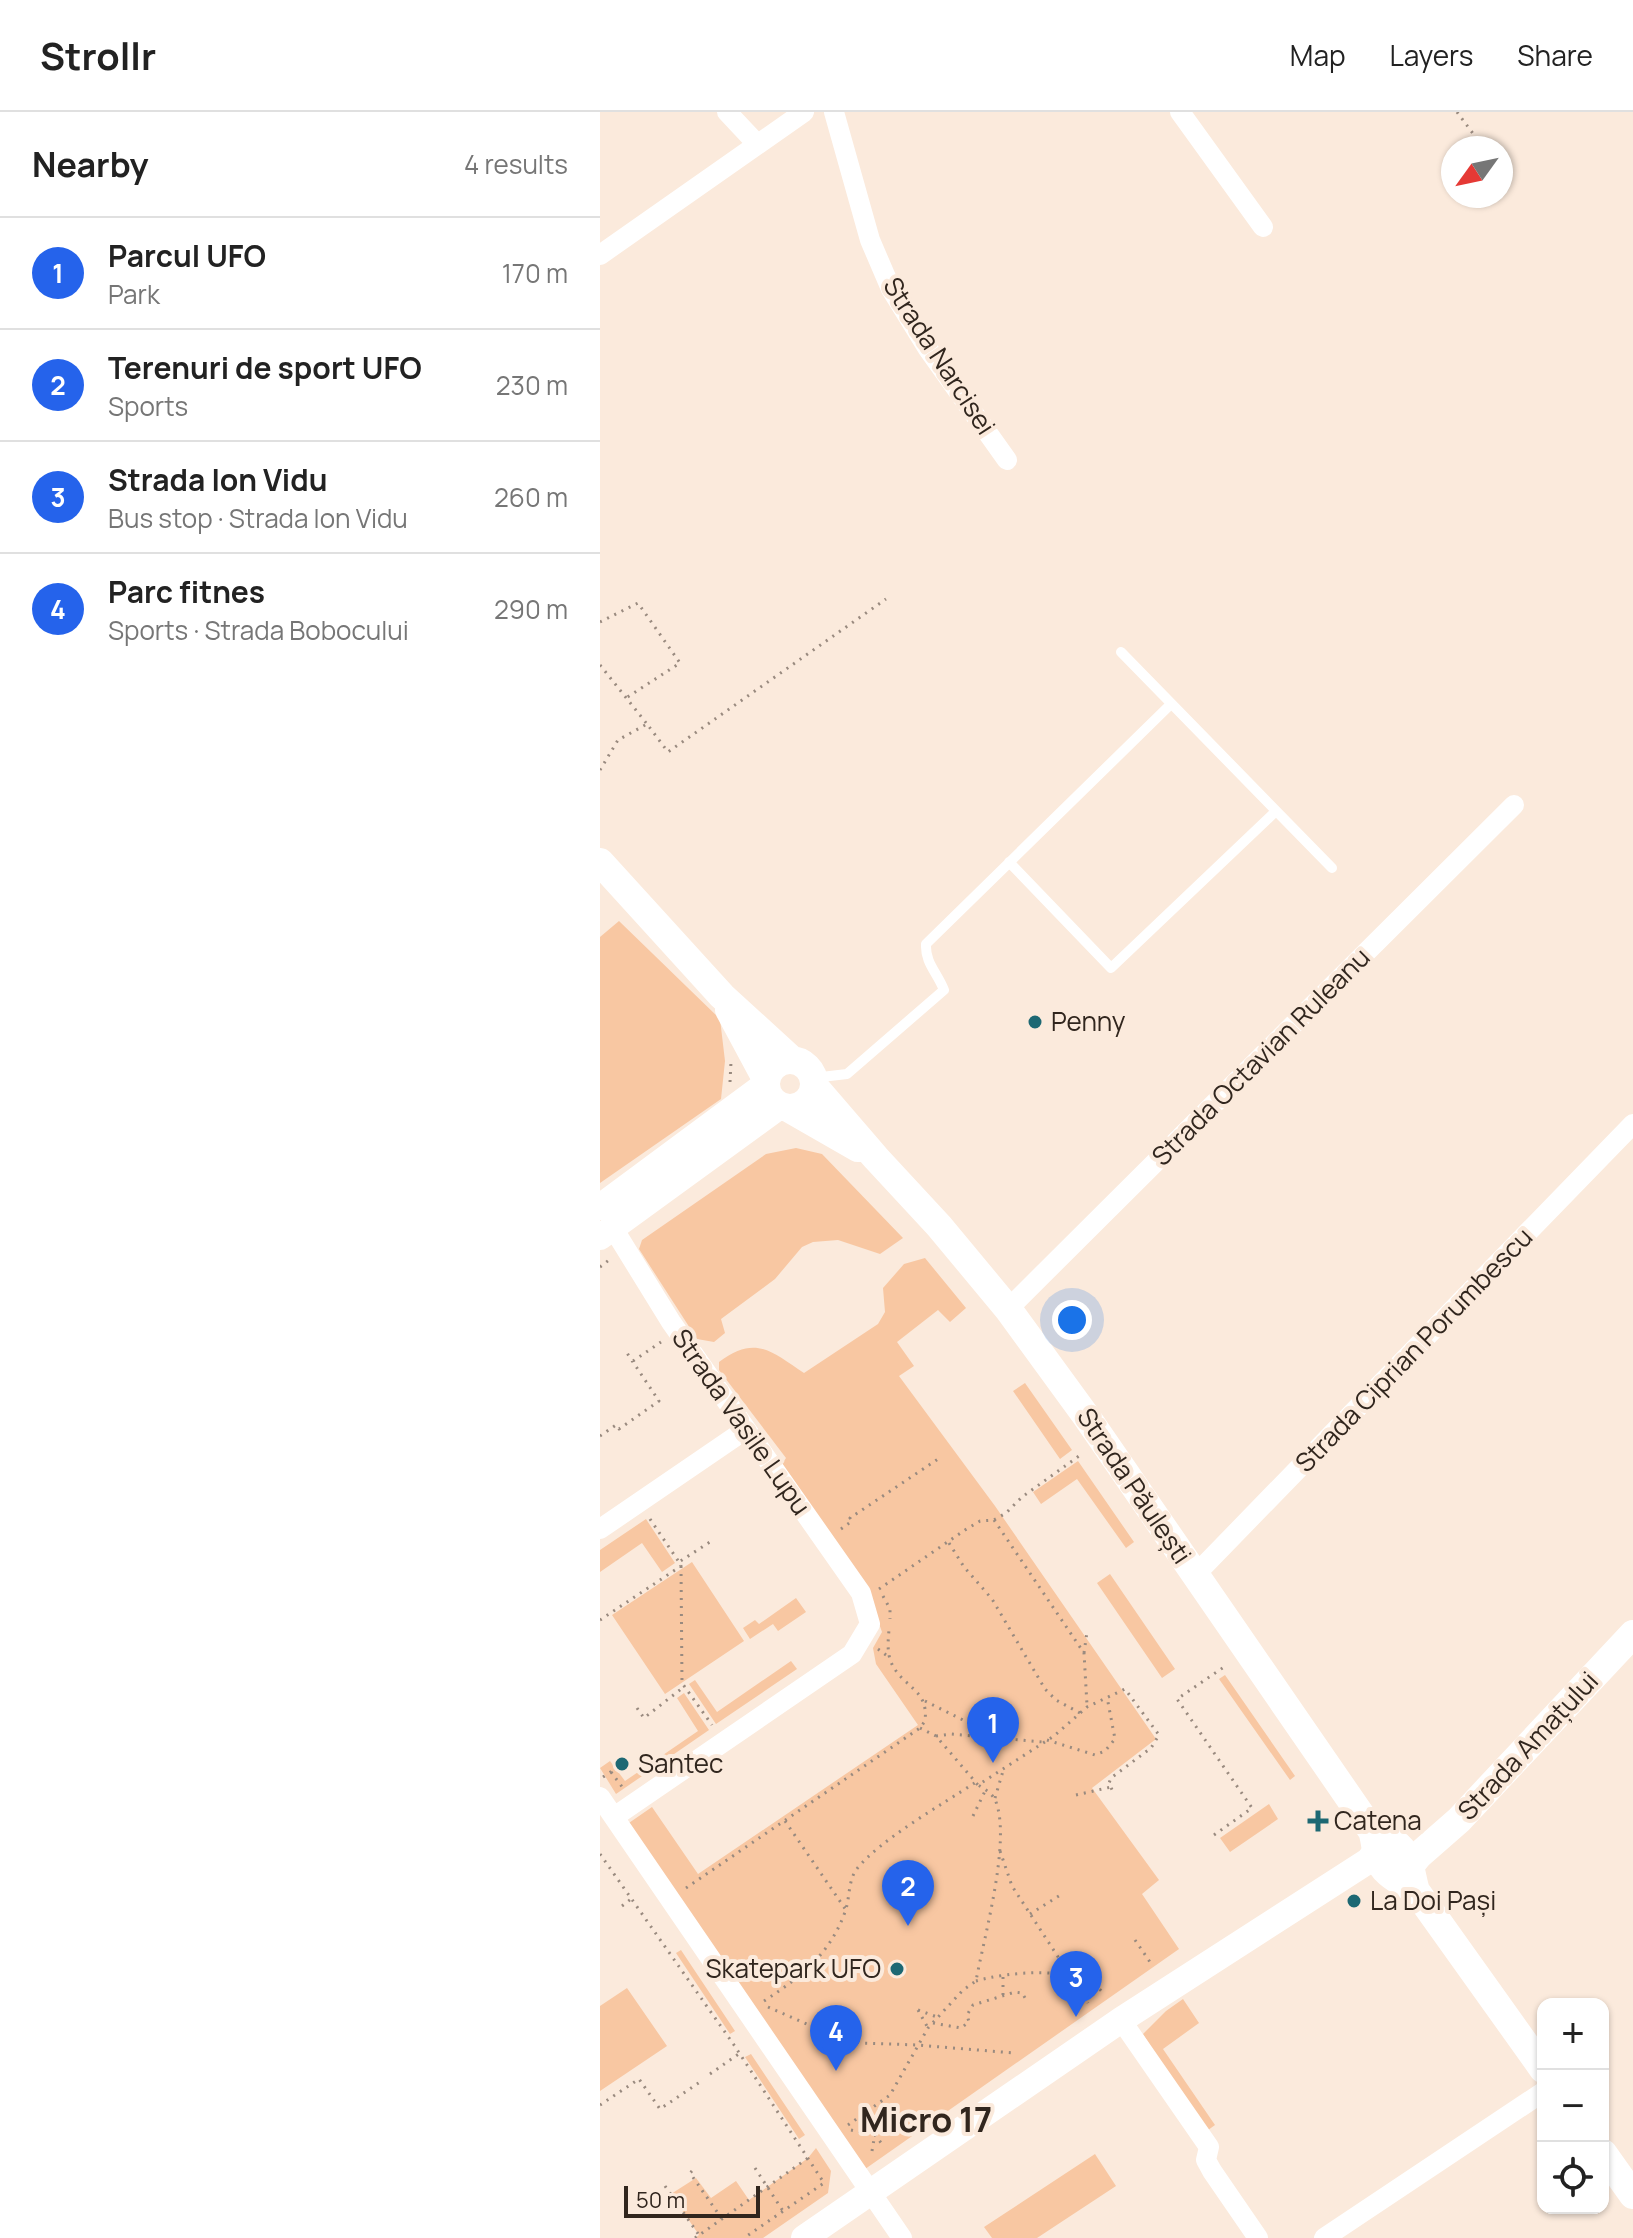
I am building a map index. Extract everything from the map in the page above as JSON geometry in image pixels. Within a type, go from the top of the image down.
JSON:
[{"type":"main road","points":[[600,862],[722,996],[791,1059],[806,1066],[814,1082],[805,1103],[775,1095],[722,996]]},
{"type":"main road","points":[[775,1095],[777,1064],[791,1059]]},
{"type":"main road","name":"Strada Păulești","points":[[814,1082],[1008,1309],[1537,2061]]},
{"type":"main road","name":"Strada Păulești","points":[[775,1095],[876,1158]]},
{"type":"main road","name":"Strada Amațului","points":[[1393,1859],[1459,1820],[1633,1634]]},
{"type":"main road","points":[[1609,2161],[1633,2195]]},
{"type":"street","points":[[727,112],[757,144]]},
{"type":"street","points":[[600,255],[804,112]]},
{"type":"street","name":"Strada Narcisei","points":[[834,112],[870,240],[891,289],[928,349],[1007,460]]},
{"type":"street","points":[[1180,112],[1263,227]]},
{"type":"street","name":"Strada Octavian Ruleanu","points":[[1008,1309],[1514,805]]},
{"type":"street","points":[[737,1122],[746,1071],[746,1056],[739,1028]]},
{"type":"street","points":[[606,1218],[775,1095]]},
{"type":"street","points":[[737,1122],[785,1125],[844,1140]]},
{"type":"street","name":"Strada Ciprian Porumbescu","points":[[1195,1575],[1633,1124]]},
{"type":"street","name":"Strada Vasile Lupu","points":[[606,1218],[671,1322],[861,1593],[870,1624],[852,1654],[614,1817]]},
{"type":"street","points":[[600,1529],[745,1430]]},
{"type":"street","points":[[600,1797],[902,2238]]},
{"type":"street","points":[[804,2238],[1121,2020],[1393,1859]]},
{"type":"street","points":[[1121,2020],[1209,2147],[1206,2160],[1258,2238]]},
{"type":"street","points":[[1324,2238],[1537,2096]]},
{"type":"lane","points":[[1121,652],[1332,868]]},
{"type":"lane","points":[[814,1082],[847,1074],[944,990],[939,976],[925,957],[926,944],[1170,705]]},
{"type":"lane","points":[[1009,862],[1111,968],[1275,812]]},
{"type":"path","points":[[1457,112],[1475,136]]},
{"type":"path","points":[[600,665],[668,752],[886,599]]},
{"type":"path","points":[[600,622],[638,603],[680,663],[626,698]]},
{"type":"path","points":[[600,770],[618,740],[647,724]]},
{"type":"path","points":[[633,1361],[668,1338]]},
{"type":"path","points":[[600,1436],[616,1425],[619,1429],[659,1401],[627,1353]]},
{"type":"path","points":[[871,1588],[879,1589],[980,1521],[994,1520],[1079,1456]]},
{"type":"path","points":[[834,1533],[852,1521],[850,1518],[938,1459]]},
{"type":"path","points":[[647,1514],[680,1564],[682,1683],[715,1731]]},
{"type":"path","points":[[994,1520],[1084,1653]]},
{"type":"path","points":[[600,1620],[713,1540]]},
{"type":"path","points":[[949,1543],[964,1567],[992,1599],[1045,1689],[1056,1700],[1080,1713]]},
{"type":"path","points":[[676,1895],[920,1728],[925,1721],[924,1701],[918,1690],[896,1670],[890,1658],[890,1609],[879,1589]]},
{"type":"path","points":[[1087,1632],[1084,1653],[1087,1707]]},
{"type":"path","points":[[1214,1835],[1252,1808],[1177,1699],[1224,1667]]},
{"type":"path","points":[[637,1708],[644,1718],[685,1686]]},
{"type":"path","points":[[1014,2053],[861,2043],[818,2029],[764,2004],[795,1981],[829,1947],[846,1910],[855,1872],[867,1860],[901,1833],[1045,1741],[1087,1707],[1125,1689],[1159,1735],[1151,1748],[1111,1778],[1113,1792]]},
{"type":"path","points":[[936,1736],[951,1734],[1045,1741],[1095,1755],[1105,1751],[1115,1739],[1107,1697]]},
{"type":"path","points":[[924,1701],[1000,1738]]},
{"type":"path","points":[[920,1728],[936,1736],[977,1783],[995,1798],[1000,1816],[999,1849],[976,1981]]},
{"type":"path","points":[[896,1735],[900,1741]]},
{"type":"path","points":[[853,1765],[857,1771]]},
{"type":"path","points":[[600,1780],[618,1767]]},
{"type":"path","points":[[995,1798],[1003,1768]]},
{"type":"path","points":[[611,1772],[626,1793]]},
{"type":"path","points":[[1076,1795],[1111,1787]]},
{"type":"path","points":[[973,1816],[986,1789]]},
{"type":"path","points":[[810,1794],[815,1800]]},
{"type":"path","points":[[785,1820],[846,1910]]},
{"type":"path","points":[[764,1825],[769,1831]]},
{"type":"path","points":[[999,1849],[1012,1886],[1088,2003]]},
{"type":"path","points":[[600,1854],[740,2053],[824,2183],[744,2238]]},
{"type":"path","points":[[721,1855],[725,1861]]},
{"type":"path","points":[[1030,1914],[1062,1894]]},
{"type":"path","points":[[622,1906],[631,1899]]},
{"type":"path","points":[[1135,1940],[1150,1962]]},
{"type":"path","points":[[882,2144],[875,2135],[843,2128],[890,2095],[928,2028],[963,1990],[976,1981],[1032,1973],[1070,1976],[1087,1980],[1103,1993]]},
{"type":"path","points":[[1003,1976],[1003,1995]]},
{"type":"path","points":[[933,2023],[961,2028],[969,2022],[967,2015],[973,2005],[1003,1995],[1022,1993],[1027,2001]]},
{"type":"path","points":[[928,2028],[918,2010],[937,2017]]},
{"type":"path","points":[[710,2074],[740,2053]]},
{"type":"path","points":[[600,2105],[639,2079],[660,2109],[703,2080]]},
{"type":"path","points":[[872,2151],[880,2104]]},
{"type":"path","points":[[665,2186],[699,2237],[808,2158]]},
{"type":"path","points":[[755,2168],[783,2211]]},
{"type":"path","points":[[692,2171],[690,2173],[722,2219]]},
{"type":"shaded area","points":[[619,921],[720,1019],[725,1061],[721,1099],[600,1183],[600,937]]},
{"type":"shaded area","points":[[796,1148],[822,1154],[903,1238],[880,1254],[838,1240],[813,1242],[802,1247],[775,1279],[721,1319],[725,1333],[714,1342],[697,1339],[639,1249],[642,1240],[766,1154]]},
{"type":"shaded area","points":[[925,1258],[966,1308],[950,1322],[938,1310],[897,1342],[914,1366],[899,1376],[995,1506],[1156,1739],[1092,1788],[1159,1880],[1142,1894],[1179,1949],[858,2174],[626,1825],[652,1807],[698,1874],[918,1725],[876,1664],[873,1648],[882,1632],[867,1590],[782,1464],[786,1458],[719,1370],[719,1362],[743,1349],[763,1349],[804,1373],[878,1324],[885,1312],[883,1288],[904,1264]]},
{"type":"shaded area","points":[[1025,1383],[1072,1450],[1060,1459],[1013,1391]]},
{"type":"shaded area","points":[[1078,1461],[1134,1542],[1126,1548],[1077,1479],[1041,1504],[1033,1492]]},
{"type":"shaded area","points":[[646,1519],[675,1563],[662,1572],[642,1543],[600,1572],[600,1550]]},
{"type":"shaded area","points":[[692,1562],[744,1641],[665,1694],[612,1615]]},
{"type":"shaded area","points":[[1110,1574],[1175,1669],[1162,1678],[1097,1583]]},
{"type":"shaded area","points":[[796,1598],[806,1612],[778,1631],[773,1624],[750,1639],[743,1628],[755,1620],[759,1624]]},
{"type":"shaded area","points":[[791,1661],[797,1669],[716,1724],[689,1684],[695,1680],[717,1712]]},
{"type":"shaded area","points":[[1225,1675],[1295,1776],[1290,1780],[1219,1679]]},
{"type":"shaded area","points":[[684,1693],[709,1730],[616,1794],[600,1768],[610,1761],[625,1781],[698,1731],[677,1698]]},
{"type":"shaded area","points":[[1269,1804],[1278,1819],[1230,1852],[1220,1838]]},
{"type":"shaded area","points":[[681,1950],[735,2031],[730,2034],[676,1953]]},
{"type":"shaded area","points":[[627,1988],[667,2046],[600,2091],[600,2006]]},
{"type":"shaded area","points":[[1183,1999],[1199,2023],[1163,2049],[1215,2125],[1204,2133],[1143,2034]]},
{"type":"shaded area","points":[[751,2054],[805,2135],[799,2139],[745,2057]]},
{"type":"shaded area","points":[[816,2148],[831,2171],[828,2193],[763,2238],[695,2238],[699,2235],[671,2194],[696,2178],[711,2198],[736,2181],[749,2200],[808,2158]]},
{"type":"shaded area","points":[[1095,2154],[1116,2186],[1037,2238],[992,2238],[984,2227]]},
{"type":"place","name":"Penny","points":[[1035,1022]]},
{"type":"place","name":"Parcul UFO","points":[[993,1763]]},
{"type":"place","name":"Santec","points":[[622,1764]]},
{"type":"place","name":"Catena","points":[[1318,1821]]},
{"type":"place","name":"La Doi Pași","points":[[1354,1901]]},
{"type":"place","name":"Terenuri de sport UFO","points":[[908,1926]]},
{"type":"place","name":"Skatepark UFO","points":[[897,1969]]},
{"type":"place","name":"Strada Ion Vidu","points":[[1076,2017]]},
{"type":"place","name":"Parc fitnes","points":[[836,2071]]},
{"type":"district","name":"Micro 17","points":[[926,2120]]}]
